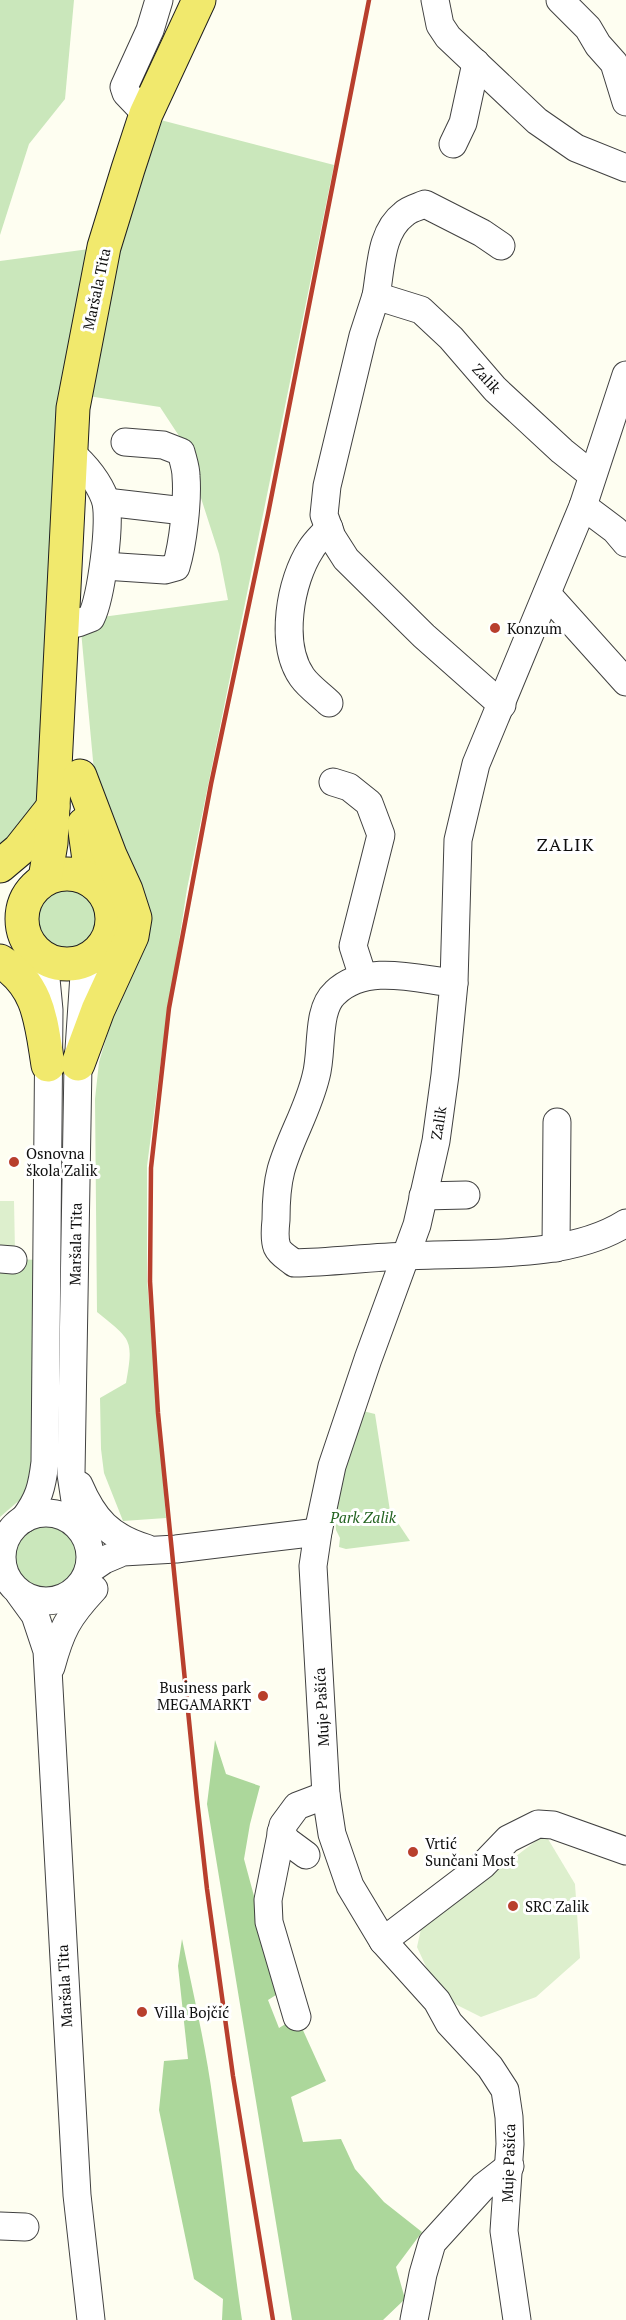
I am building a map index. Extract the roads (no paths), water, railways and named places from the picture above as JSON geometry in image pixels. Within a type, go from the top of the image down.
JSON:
[{"type":"main road","name":"Maršala Tita","points":[[23,893],[51,843],[64,610],[69,451],[73,408],[104,247],[146,114],[199,0]]},
{"type":"main road","name":"Maršala Tita","points":[[64,610],[86,843],[92,881]]},
{"type":"main road","points":[[63,1064],[98,1010],[132,936],[135,918],[80,776]]},
{"type":"main road","points":[[0,866],[19,850],[53,807]]},
{"type":"main road","points":[[69,873],[92,881],[102,890],[109,902],[112,916],[111,930],[105,943],[96,953],[71,964],[57,963],[24,945],[21,913],[23,893],[56,874],[69,873]]},
{"type":"main road","points":[[0,961],[10,967],[29,989],[63,1064]]},
{"type":"street","points":[[146,114],[126,93],[124,87],[150,30],[159,0]]},
{"type":"street","points":[[435,0],[440,25],[448,37],[537,121],[576,148],[626,168]]},
{"type":"street","points":[[560,0],[588,28],[598,45],[614,63],[626,102]]},
{"type":"street","points":[[598,45],[626,51]]},
{"type":"street","points":[[453,144],[464,123],[476,63]]},
{"type":"street","points":[[501,246],[482,233],[425,204],[404,213],[391,229],[381,253],[376,296],[363,336],[327,486],[324,515],[346,559],[424,636],[502,705]]},
{"type":"street","name":"Zalik","points":[[376,296],[421,310],[451,338],[495,388],[562,451],[592,475]]},
{"type":"street","name":"Zalik","points":[[318,1532],[332,1466],[417,1225],[436,1141],[454,983],[458,840],[476,764],[583,506],[626,375]]},
{"type":"street","points":[[104,566],[165,570],[176,567],[180,555],[186,473],[181,452],[163,444],[125,442]]},
{"type":"street","points":[[64,610],[78,623],[91,618],[96,608],[104,566],[106,502],[100,486],[69,451]]},
{"type":"street","points":[[106,502],[184,511]]},
{"type":"street","points":[[583,506],[615,530],[626,543]]},
{"type":"street","points":[[329,528],[311,548],[299,573],[288,618],[292,654],[302,677],[329,703]]},
{"type":"street","points":[[548,594],[626,682]]},
{"type":"street","points":[[333,782],[349,787],[369,802],[381,836],[353,946],[363,977]]},
{"type":"street","name":"Maršala Tita","points":[[24,945],[50,1010],[63,1064],[71,1466],[74,1502],[81,1530]]},
{"type":"street","name":"Maršala Tita","points":[[9,1525],[35,1503],[42,1487],[63,1064],[84,960]]},
{"type":"street","points":[[454,983],[380,974],[363,977],[334,993],[325,1006],[318,1070],[311,1097],[281,1171],[275,1239],[278,1248],[294,1263],[556,1248],[621,1229]]},
{"type":"street","points":[[556,1248],[557,1122]]},
{"type":"street","points":[[423,1196],[466,1195]]},
{"type":"street","points":[[71,1466],[87,1504],[96,1518],[112,1534],[153,1550]]},
{"type":"street","points":[[48,1680],[31,1630],[15,1607],[7,1586],[1,1555],[9,1525],[38,1514],[52,1514],[67,1518],[81,1530],[123,1552]]},
{"type":"street","points":[[7,1586],[31,1600],[46,1602],[60,1600],[73,1593],[82,1583],[91,1558],[89,1545],[81,1530]]},
{"type":"street","points":[[88,1571],[104,1560],[123,1552],[176,1549],[318,1532]]},
{"type":"street","name":"Muje Pašića","points":[[318,1532],[313,1566],[326,1795],[332,1834],[339,1861],[358,1901],[383,1941],[437,2001],[449,2023],[490,2067],[505,2090],[510,2117],[510,2166],[504,2231],[517,2320]]},
{"type":"street","points":[[48,1680],[58,1640],[72,1612],[97,1586],[153,1550]]},
{"type":"street","name":"Maršala Tita","points":[[7,1586],[35,1615],[47,1651],[77,2195],[91,2320]]},
{"type":"street","name":"Maršala Tita","points":[[47,1651],[57,1619],[73,1593]]},
{"type":"street","points":[[297,2017],[269,1922],[268,1900],[281,1832],[297,1806],[326,1795]]},
{"type":"street","points":[[383,1941],[483,1865],[508,1839],[538,1824],[553,1825],[626,1850]]},
{"type":"street","points":[[281,1832],[287,1841],[306,1855]]},
{"type":"street","points":[[414,2320],[432,2242],[483,2187],[510,2166]]},
{"type":"railway","points":[[273,2320],[233,2076],[197,1800],[158,1413],[150,1281],[151,1168],[169,1008],[211,784],[268,514],[369,0]]},
{"type":"place","name":"Konzum","points":[[495,628]]},
{"type":"place","name":"Osnovna škola Zalik","points":[[14,1162]]},
{"type":"place","name":"Business park MEGAMARKT","points":[[263,1696]]},
{"type":"place","name":"Vrtić Sunčani Most","points":[[413,1852]]},
{"type":"place","name":"SRC Zalik","points":[[513,1906]]},
{"type":"place","name":"Villa Bojčić","points":[[142,2012]]},
{"type":"district","name":"ZALIK","points":[[566,844]]},
{"type":"park label","name":"Park Zalik","points":[[363,1517]]}]
